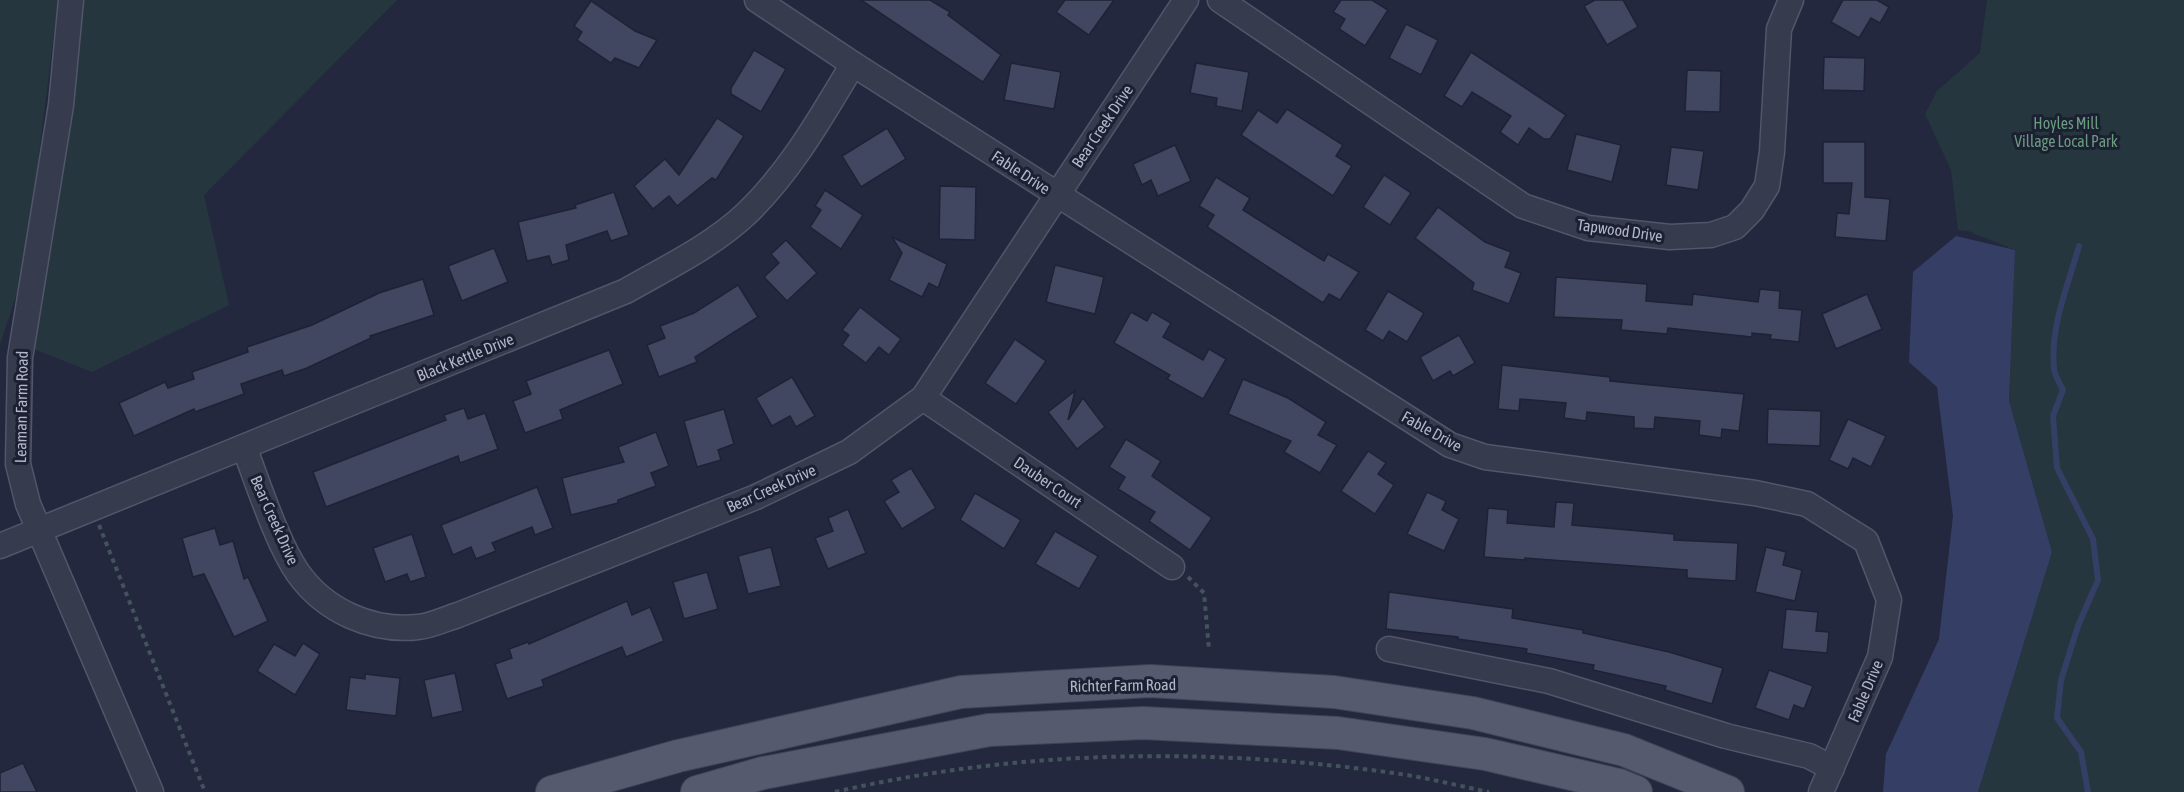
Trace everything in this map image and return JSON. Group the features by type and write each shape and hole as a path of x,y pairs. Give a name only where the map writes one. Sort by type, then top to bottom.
{"main road":[{"name":"Richter Farm Road","path":"552,792 678,756 961,692 1150,681 1334,692 1473,713 1624,750 1728,792"},
{"path":"697,792 763,773 989,730 1143,723 1338,733 1485,754 1619,785 1636,792"}],"street":[{"name":"Leaman Farm Road","path":"71,0 61,105 20,358 18,464 28,504 151,792"},
{"name":"Fable Drive","path":"757,0 853,64 1450,444 1485,457 1755,493 1807,504 1866,541 1889,600 1880,657 1821,792"},
{"name":"Bear Creek Drive","path":"244,447 298,573 321,598 347,614 376,627 419,627 458,615 756,497 849,452 923,398 1186,0"},
{"name":"Tapwood Drive","path":"1220,0 1523,206 1588,228 1670,237 1711,235 1735,227 1752,210 1767,186 1772,152 1779,29 1784,2"},
{"name":"Black Kettle Drive","path":"0,546 38,528 244,447 626,291 690,255 746,214 802,149 853,64"},
{"name":"Dauber Court","path":"923,398 1172,567"},
{"path":"1389,649 1549,681 1726,736 1809,756 1832,768"}],"path":[{"path":"92,507 206,792"},
{"path":"1172,567 1193,580 1204,593 1209,650"},
{"path":"835,792 881,781 981,765 1094,757 1173,755 1284,761 1388,772 1489,792"}],"green space":[{"path":"0,0 58,0 25,268 0,345"},
{"path":"82,0 397,0 204,195 229,305 92,372 31,348"},
{"name":"Hoyles Mill Village Local Park","path":"1987,0 2184,0 2184,792 1978,792 2052,552 2009,401 2015,250 1968,231 1958,230 1951,170 1925,114 1937,91 1980,53"}],"water":[{"path":"1956,236 2015,250 2009,401 2052,552 1978,792 1883,792 1886,754 1939,639 1953,516 1937,387 1909,362 1913,272"}],"building":[{"path":"861,0 930,0 950,12 948,15 1001,55 983,82"},
{"path":"1065,0 1114,0 1089,35 1056,12"},
{"path":"1341,0 1372,0 1388,10 1365,46 1339,29 1345,19 1333,12"},
{"path":"1595,0 1623,0 1638,27 1607,45 1584,6"},
{"path":"1843,0 1877,0 1889,7 1880,23 1871,18 1859,38 1831,22"},
{"path":"591,1 635,31 657,40 639,68 615,58 611,63 577,40 582,32 574,26"},
{"path":"1406,24 1438,40 1421,75 1389,58"},
{"path":"754,50 786,69 761,112 731,94 731,88"},
{"path":"1471,52 1566,115 1550,139 1544,139 1529,128 1518,145 1500,132 1511,116 1472,92 1462,107 1444,96"},
{"path":"1824,57 1865,58 1864,91 1823,90"},
{"path":"1011,63 1061,72 1054,109 1004,100"},
{"path":"1196,63 1249,72 1242,111 1216,106 1217,98 1190,93"},
{"path":"1687,70 1721,71 1720,112 1685,111"},
{"path":"1287,109 1343,145 1336,156 1352,166 1333,196 1241,135 1258,110 1277,123"},
{"path":"717,118 744,136 716,180 712,178 677,206 669,196 653,209 634,186 665,159 679,175"},
{"path":"887,128 906,159 861,187 842,156"},
{"path":"1576,134 1621,145 1612,182 1567,170"},
{"path":"1823,142 1865,142 1865,197 1890,199 1886,241 1835,237 1837,213 1849,214 1852,183 1823,183"},
{"path":"1175,145 1191,181 1158,196 1151,180 1142,185 1133,164"},
{"path":"1671,147 1704,151 1698,190 1666,185"},
{"path":"1384,175 1411,193 1390,225 1363,207"},
{"path":"1216,177 1250,198 1243,210 1324,261 1328,254 1359,272 1340,300 1329,294 1323,303 1207,227 1214,215 1199,206"},
{"path":"940,186 976,187 975,240 939,239"},
{"path":"825,190 863,215 841,249 810,227 821,210 815,206"},
{"path":"614,192 629,235 611,241 607,231 566,245 569,260 552,265 549,256 527,261 518,222 576,208 575,205"},
{"path":"1438,207 1485,242 1511,252 1505,267 1521,273 1509,304 1472,290 1474,283 1415,238"},
{"path":"892,237 947,264 938,288 929,283 922,297 889,280 902,253"},
{"path":"786,240 817,273 787,301 764,277 779,263 771,254"},
{"path":"494,248 508,282 462,301 448,266"},
{"path":"1055,265 1104,277 1095,314 1046,302"},
{"path":"1556,277 1647,284 1646,301 1692,305 1693,294 1758,302 1760,289 1780,291 1779,308 1802,310 1799,342 1770,339 1771,335 1752,333 1752,337 1668,328 1667,334 1621,330 1622,320 1554,317"},
{"path":"423,279 434,315 370,336 371,338 307,368 284,376 282,370 241,384 244,394 195,412 194,409 134,436 119,403 165,382 168,388 194,379 192,372 248,352 247,347 312,325 379,293"},
{"path":"738,285 758,317 695,357 697,362 659,377 647,345 665,338 660,326 694,313"},
{"path":"1388,291 1424,313 1407,342 1389,331 1383,341 1365,330"},
{"path":"1867,294 1882,329 1836,349 1822,314"},
{"path":"860,307 901,339 889,355 879,347 866,363 842,345 849,335 842,330"},
{"path":"1131,312 1147,321 1152,312 1171,323 1163,337 1203,360 1209,349 1226,359 1203,399 1167,379 1170,375 1114,343"},
{"path":"1459,335 1475,363 1453,376 1450,371 1433,381 1420,357"},
{"path":"1015,339 1046,361 1016,404 985,383"},
{"path":"609,350 623,384 560,410 563,419 525,433 513,401 531,394 526,381"},
{"path":"1502,365 1610,377 1610,381 1744,394 1739,431 1722,429 1721,438 1699,435 1700,421 1655,417 1654,429 1634,428 1634,417 1587,412 1586,421 1564,418 1566,403 1520,399 1519,411 1498,409"},
{"path":"792,377 815,416 796,427 790,416 772,426 756,398"},
{"path":"1243,379 1288,398 1326,422 1318,435 1337,445 1320,473 1284,452 1291,441 1228,414"},
{"path":"1075,391 1068,420 1083,398 1105,427 1077,449 1048,412"},
{"path":"464,408 468,419 485,413 498,449 460,463 458,456 326,507 313,472 446,420 444,415"},
{"path":"724,409 734,444 718,450 721,460 697,467 684,421"},
{"path":"1768,409 1821,411 1820,446 1767,444"},
{"path":"1848,419 1886,436 1871,467 1853,458 1848,469 1829,460"},
{"path":"656,432 669,466 651,473 656,486 618,500 618,503 571,515 562,478 624,462 618,447"},
{"path":"1126,439 1161,461 1152,476 1212,518 1190,550 1149,521 1155,512 1118,489 1125,477 1109,467"},
{"path":"1368,451 1386,463 1378,474 1394,485 1375,514 1341,491"},
{"path":"911,468 936,508 902,529 884,501 899,492 891,480"},
{"path":"537,487 553,528 535,535 532,527 492,543 496,551 476,559 471,547 453,555 441,525"},
{"path":"1427,492 1446,501 1442,510 1459,519 1444,551 1407,534"},
{"path":"975,493 1021,520 1004,549 960,520"},
{"path":"1556,502 1574,503 1572,525 1674,534 1674,540 1738,543 1736,581 1687,578 1687,570 1484,557 1488,508 1508,510 1507,523 1554,527"},
{"path":"848,509 866,553 828,569 815,538 833,531 828,518"},
{"path":"215,528 220,545 233,541 244,579 248,577 268,621 234,637 204,574 193,577 182,538"},
{"path":"1055,531 1098,556 1079,589 1035,564"},
{"path":"412,534 426,577 410,582 407,574 385,582 373,548"},
{"path":"771,547 781,586 748,594 738,556"},
{"path":"1766,547 1786,552 1783,565 1802,570 1795,601 1755,592"},
{"path":"707,572 718,609 684,619 673,582"},
{"path":"1389,592 1513,609 1512,618 1583,630 1583,633 1669,652 1723,668 1712,704 1665,690 1666,686 1593,670 1594,665 1526,653 1527,649 1458,639 1458,637 1386,629"},
{"path":"627,601 632,615 650,607 664,641 626,657 622,647 542,680 544,686 507,699 495,664 512,658 509,649 528,642 529,644"},
{"path":"1786,609 1818,612 1816,631 1829,632 1827,653 1782,649"},
{"path":"303,643 320,654 295,695 257,671 274,644 295,656"},
{"path":"1769,670 1813,686 1804,709 1794,705 1789,720 1755,708"},
{"path":"455,673 463,711 432,718 424,680"},
{"path":"365,674 400,678 396,716 346,710 350,677 365,679"},
{"path":"23,763 37,792 0,792 0,773"}],"waterway":[{"path":"2079,246 2057,321 2053,352 2054,371 2063,390 2053,416 2057,468 2093,539 2098,580 2078,626 2061,680 2057,718 2081,752 2088,792"}]}
